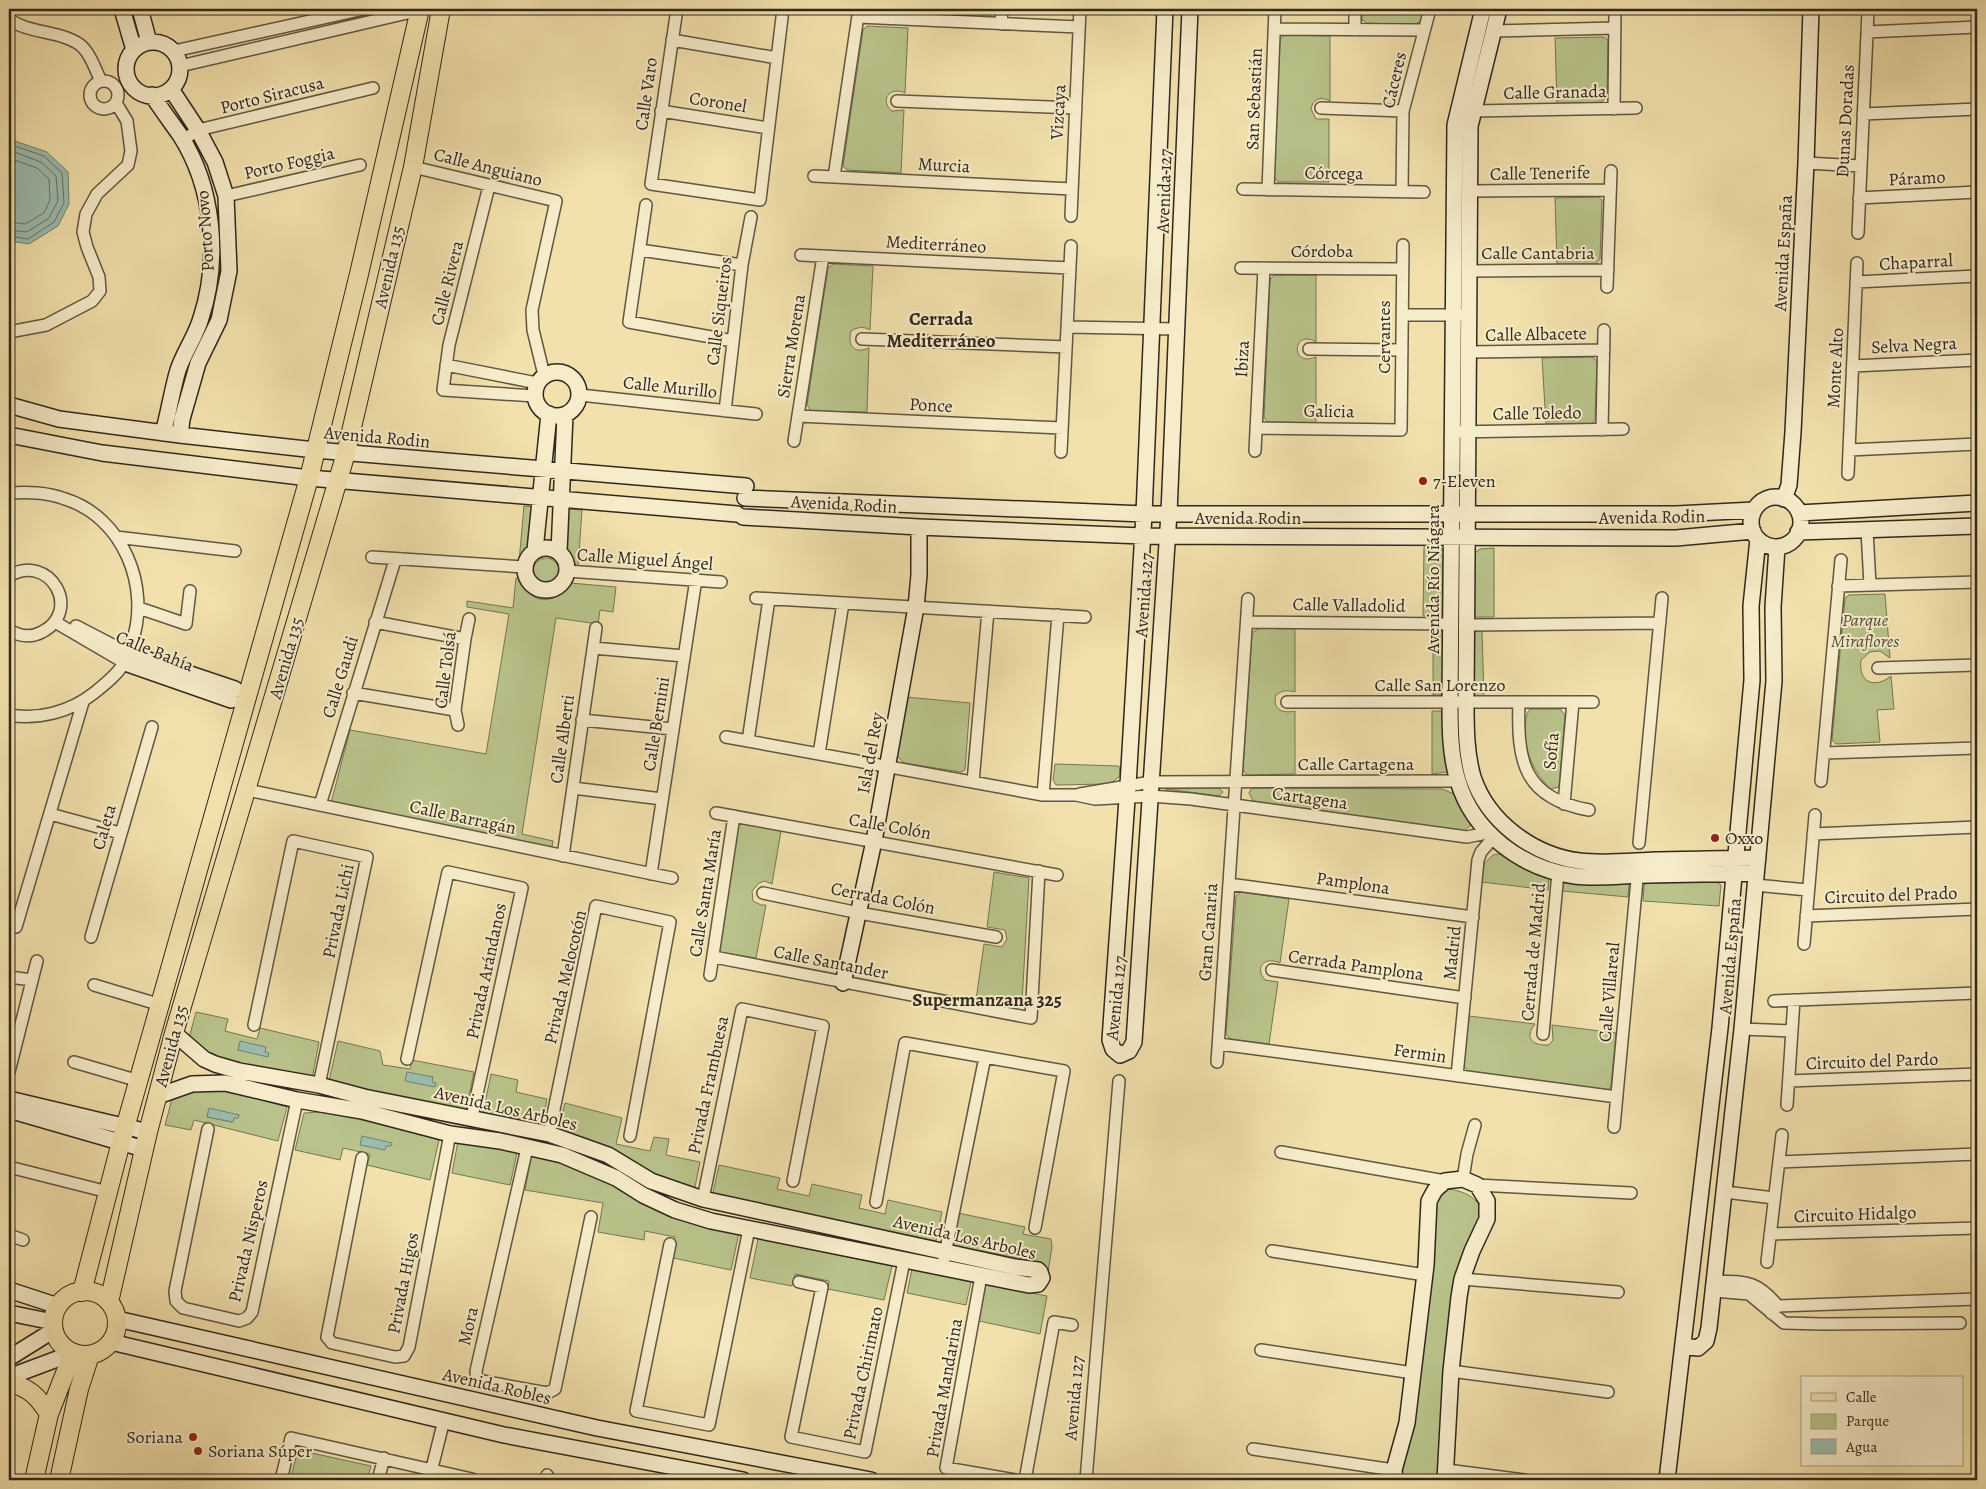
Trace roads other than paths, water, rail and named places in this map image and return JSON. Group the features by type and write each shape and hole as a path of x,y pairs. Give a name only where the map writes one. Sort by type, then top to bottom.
{"main road":[{"name":"Avenida 135","path":"82,1292 108,1192 236,738 240,697 309,478 359,274 420,9"},
{"name":"Avenida 135","path":"109,1302 146,1140 174,1033 346,453 413,167 442,9"},
{"path":"236,738 239,762 242,766 253,770"},
{"path":"92,1254 104,1266 113,1266 118,1263"},
{"path":"82,1292 97,1294 109,1302 114,1310 116,1319 116,1331 111,1342 101,1350 81,1354 62,1345 55,1320 70,1295 82,1292"},
{"path":"34,1480 48,1422 81,1354"},
{"path":"59,1480 79,1388 81,1354"},
{"path":"9,1382 31,1390 40,1400 48,1422 68,1436"}],"street":[{"path":"122,9 134,50"},
{"path":"140,9 149,42"},
{"path":"174,51 364,9"},
{"path":"180,66 388,13 420,9"},
{"name":"Calle Varo","path":"677,9 651,184 760,200 768,128"},
{"path":"768,128 783,9"},
{"path":"939,21 941,9"},
{"path":"1001,24 1002,9"},
{"name":"Vizcaya","path":"1071,216 1080,9"},
{"name":"Avenida 127","path":"1165,9 1144,514 1110,1040 1114,1049 1120,1055 1130,1051 1134,1042 1169,513 1190,9"},
{"name":"San Sebastián","path":"1268,190 1275,9"},
{"path":"1355,9 1355,30"},
{"name":"Cáceres","path":"1402,191 1403,111 1430,9"},
{"name":"Avenida Río Niágara","path":"1483,9 1455,124 1450,702 1453,762 1466,803 1490,835 1520,856 1558,873 1598,877 1638,868"},
{"name":"Avenida Río Niágara","path":"1500,9 1470,126 1466,702 1469,759 1474,779 1494,814 1513,832 1544,851 1563,858 1638,868 1735,866 1757,872"},
{"path":"1614,109 1616,9"},
{"name":"Avenida España","path":"1784,499 1789,485 1793,432 1806,163 1811,9"},
{"name":"Dunas Doradas","path":"1858,233 1868,11"},
{"path":"834,176 858,13 939,21 1079,28"},
{"path":"9,19 19,26 62,37 78,44 88,54 101,81"},
{"path":"1867,32 1977,27"},
{"path":"1494,31 1615,28"},
{"path":"1274,29 1424,30"},
{"path":"672,40 777,58"},
{"path":"149,42 158,42 174,51 180,66 180,74 171,89 158,95 152,95 135,89 130,82 126,65 134,50 149,42"},
{"path":"9,332 46,325 92,302 100,291 99,277 87,247 84,232 86,214 98,194 128,165 131,151 126,121 116,103 118,94 114,85 110,82 101,81 91,89 90,98 95,106 104,109 116,103"},
{"name":"Porto Siracusa","path":"182,140 198,130 373,88"},
{"name":"Porto Novo","path":"171,89 198,130 215,162 226,196 229,270 219,320 198,363 182,419 180,435"},
{"name":"Porto Novo","path":"152,95 182,140 198,171 212,236 212,272 201,318 178,370 163,433"},
{"path":"897,101 1076,108"},
{"path":"1321,108 1403,111"},
{"name":"Calle Granada","path":"1474,111 1636,108"},
{"path":"1863,114 1977,109"},
{"name":"Coronel","path":"661,111 768,128"},
{"path":"1806,163 1861,166"},
{"name":"Porto Foggia","path":"226,196 360,165"},
{"name":"Calle Anguiano","path":"413,167 556,201 532,310 539,385"},
{"path":"1607,288 1611,171"},
{"name":"Murcia","path":"814,176 1072,188"},
{"name":"Calle Rivera","path":"489,186 446,365 443,390 539,385"},
{"name":"Córcega","path":"1243,190 1424,192"},
{"name":"Calle Tenerife","path":"1470,191 1610,190"},
{"name":"Páramo","path":"1860,198 1977,192"},
{"path":"646,205 628,322 733,341"},
{"name":"Calle Siqueiros","path":"725,411 742,265 752,217"},
{"name":"Cervantes","path":"1401,430 1403,245"},
{"path":"1061,452 1071,246"},
{"path":"640,250 742,265"},
{"name":"Mediterráneo","path":"801,255 1070,268"},
{"name":"Sierra Morena","path":"794,441 823,256"},
{"name":"Monte Alto","path":"1848,474 1857,263"},
{"name":"Córdoba","path":"1241,268 1402,270"},
{"name":"Ibiza","path":"1255,451 1264,268"},
{"name":"Calle Cantabria","path":"1469,271 1608,270"},
{"name":"Chaparral","path":"1856,282 1977,276"},
{"path":"1402,315 1469,315"},
{"path":"1067,328 1152,330 1177,328"},
{"path":"1602,430 1604,330"},
{"path":"862,339 1066,347"},
{"path":"1308,349 1402,350"},
{"name":"Calle Albacete","path":"1468,352 1604,350"},
{"name":"Selva Negra","path":"1853,366 1977,360"},
{"path":"446,365 539,385"},
{"path":"556,371 568,374 577,383 580,395 576,406 565,415 556,416 549,414 540,408 539,385 556,371"},
{"name":"Calle Murillo","path":"580,395 756,414"},
{"name":"Avenida Rodin","path":"9,405 59,418 163,433 346,453 544,469 805,500 1144,514 1676,514 1754,510"},
{"path":"536,550 549,414"},
{"path":"559,552 565,415"},
{"name":"Ponce","path":"798,416 1062,428"},
{"name":"Galicia","path":"1256,428 1401,430"},
{"name":"Calle Toledo","path":"1452,432 1623,429"},
{"name":"Avenida Rodin","path":"9,435 102,454 309,478 804,521 1142,536 1676,538 1755,535"},
{"path":"1849,450 1977,444"},
{"path":"9,493 36,492 67,499 94,514 116,536 129,558 137,583 139,608 135,632 126,658 108,682 83,702 55,714 25,718 9,716"},
{"path":"1754,510 1765,500 1771,498 1784,499 1790,502 1799,513 1800,526 1790,542 1777,547 1763,543 1755,535"},
{"path":"804,521 805,500"},
{"path":"1799,513 1977,503"},
{"name":"Avenida España","path":"1667,1480 1720,1028 1752,680 1751,606 1755,535 1752,516 1754,510"},
{"path":"1798,532 1977,526"},
{"name":"Isla del Rey","path":"843,983 874,841 916,607 919,575 919,527"},
{"path":"1867,530 1870,585"},
{"path":"116,536 235,551"},
{"name":"Avenida España","path":"1683,1346 1698,1348 1706,1341 1714,1286 1742,1029 1774,681 1773,607 1777,547"},
{"path":"543,548 552,548 559,552 566,564 567,571 560,584 547,590 533,586 525,575 524,568 530,554 543,548"},
{"path":"372,557 524,568"},
{"name":"Calle Gaudi","path":"320,805 395,560"},
{"path":"1821,781 1841,560"},
{"path":"9,576 20,570 41,572 57,586 61,596 61,607 57,619 48,629 28,636 9,630"},
{"name":"Calle Miguel Ángel","path":"567,571 721,582"},
{"name":"Calle Bernini","path":"651,874 696,579"},
{"path":"1838,586 1977,582"},
{"path":"139,608 186,624 190,591"},
{"path":"756,598 1085,617"},
{"path":"1639,843 1662,598"},
{"path":"748,742 769,599"},
{"path":"1236,781 1248,599"},
{"path":"819,754 843,603"},
{"path":"973,782 988,611"},
{"path":"1043,795 1058,615"},
{"name":"Calle Bahía","path":"57,619 126,658 240,697"},
{"name":"Calle Tolsá","path":"458,725 455,710 465,640 470,619"},
{"path":"375,622 465,640"},
{"name":"Calle Valladolid","path":"1247,622 1451,624"},
{"path":"1467,625 1660,623"},
{"name":"Calle Alberti","path":"563,856 596,628"},
{"path":"593,648 684,656"},
{"path":"1878,668 1977,665"},
{"path":"353,693 455,710"},
{"path":"16,927 83,702"},
{"name":"Calle San Lorenzo","path":"1287,702 1593,702"},
{"path":"1520,702 1518,732 1522,760 1528,771 1542,790 1564,804 1590,810"},
{"name":"Sofía","path":"1564,804 1573,702"},
{"path":"582,720 673,729"},
{"name":"Caleta","path":"91,937 152,727"},
{"name":"Cartagena","path":"726,738 1043,795 1076,795 1254,781"},
{"path":"1824,753 1977,748"},
{"name":"Gran Canaria","path":"1217,1062 1236,781"},
{"name":"Calle Cartagena","path":"1254,781 1458,781"},
{"path":"573,788 662,799"},
{"name":"Cartagena","path":"1150,789 1235,805 1467,837 1490,835"},
{"name":"Calle Barragán","path":"246,790 672,878"},
{"name":"Calle Colón","path":"716,813 1058,875"},
{"path":"50,814 120,833"},
{"name":"Circuito del Prado","path":"1804,944 1815,815"},
{"name":"Calle Santa María","path":"710,975 734,816"},
{"path":"1813,834 1977,827"},
{"name":"Madrid","path":"1457,1076 1478,860 1490,835"},
{"name":"Privada Lichi","path":"254,1025 293,841 367,857 319,1084"},
{"name":"Calle Villareal","path":"1614,1126 1638,868"},
{"name":"Privada Arándanos","path":"407,1059 448,872 522,888 472,1117"},
{"name":"Calle Santander","path":"714,957 1031,1018 1039,872"},
{"name":"Circuito del Prado","path":"1757,872 1808,890"},
{"name":"Cerrada de Madrid","path":"1544,1034 1558,873"},
{"name":"Pamplona","path":"1229,884 1473,917"},
{"name":"Cerrada Colón","path":"763,893 996,937"},
{"name":"Privada Melocotón","path":"549,1134 596,906 670,922 630,1136"},
{"name":"Circuito del Prado","path":"1806,916 1977,909"},
{"path":"9,1072 37,961"},
{"name":"Cerrada Pamplona","path":"1272,970 1465,998"},
{"path":"9,977 32,980"},
{"path":"94,985 161,1005"},
{"path":"1774,1001 1977,993"},
{"name":"Circuito del Pardo","path":"1794,1000 1789,1082 1977,1074"},
{"name":"Privada Frambuesa","path":"703,1199 742,1009 823,1026 793,1181"},
{"name":"Circuito del Pardo","path":"1742,1029 1792,1032"},
{"name":"Avenida Los Arboles","path":"158,1096 192,1084 225,1083 297,1100 363,1104 472,1117 549,1134 608,1155 651,1181 703,1199 1015,1267 1038,1270 1042,1278 1038,1284 1034,1285 981,1276 711,1221 675,1210 642,1195 616,1178 562,1155 500,1141 450,1134 363,1104 319,1084 228,1068 204,1059 174,1033"},
{"path":"876,1202 905,1042 1064,1072 1035,1228"},
{"name":"Fermin","path":"1219,1044 1617,1097"},
{"path":"942,1268 986,1057"},
{"path":"74,1062 139,1081"},
{"path":"225,1083 228,1068"},
{"name":"Avenida 127","path":"1086,1480 1119,1081"},
{"path":"1788,1105 1789,1082"},
{"path":"9,1099 124,1135"},
{"name":"Privada Nisperos","path":"208,1129 175,1291 176,1301 183,1308 239,1321 247,1318 252,1312 297,1100"},
{"path":"9,1110 146,1140"},
{"path":"500,1141 504,1125"},
{"path":"1475,1125 1467,1154 1470,1182 1487,1201 1487,1219 1472,1251 1462,1280 1459,1297 1452,1371 1446,1475 1524,1480"},
{"name":"Privada Higos","path":"362,1158 327,1337 332,1343 395,1357 404,1356 409,1346 450,1134"},
{"name":"Circuito Hidalgo","path":"1782,1135 1770,1234 1977,1228"},
{"name":"Mora","path":"527,1148 476,1371 477,1380 546,1393 556,1389 591,1218"},
{"path":"1281,1152 1445,1181 1631,1193"},
{"path":"1778,1162 1977,1154"},
{"path":"9,1167 108,1192"},
{"path":"642,1195 651,1181"},
{"path":"1253,1449 1395,1475 1407,1424 1425,1275 1429,1201 1434,1190 1445,1181"},
{"name":"Circuito Hidalgo","path":"1725,1192 1774,1198"},
{"path":"794,1237 799,1220"},
{"path":"670,1244 636,1411 709,1425 749,1229"},
{"path":"1767,1262 1770,1234"},
{"path":"9,1235 23,1240"},
{"path":"1272,1252 1425,1275"},
{"name":"Privada Chirimato","path":"799,1282 822,1287 791,1437 865,1452 904,1261"},
{"name":"Privada Mandarina","path":"981,1276 946,1468 1015,1480"},
{"path":"1462,1280 1618,1292"},
{"path":"1714,1286 1749,1294 1774,1309 1784,1323 1960,1323"},
{"path":"9,1290 55,1320"},
{"path":"1774,1309 1977,1299"},
{"path":"1916,1302 1916,1324"},
{"path":"9,1314 55,1320"},
{"name":"Avenida Robles","path":"116,1319 597,1428 871,1480"},
{"path":"9,1358 55,1320"},
{"path":"1024,1480 1054,1322 1072,1325"},
{"path":"111,1342 504,1435 740,1480"},
{"path":"1261,1350 1413,1373"},
{"path":"9,1377 81,1354"},
{"path":"1452,1371 1608,1392"},
{"path":"431,1474 444,1420"},
{"path":"282,1480 291,1438 384,1458 431,1474 473,1480"},
{"path":"378,1480 384,1458"}],"water":[{"path":"9,139 47,152 68,172 69,204 58,226 29,244 9,241"},
{"path":"240,1041 266,1047 265,1052 269,1053 268,1057 238,1050"},
{"path":"407,1072 433,1077 432,1082 436,1083 435,1087 405,1081"},
{"path":"209,1108 239,1115 238,1118 234,1118 233,1122 207,1117"},
{"path":"362,1136 392,1143 391,1146 386,1146 385,1150 360,1145"}],"place":[{"name":"7-Eleven","path":"1423,481"},
{"name":"Oxxo","path":"1715,838"},
{"name":"Soriana","path":"193,1437"},
{"name":"Soriana Súper","path":"198,1451"}],"district":[{"name":"Cerrada Mediterráneo","path":"941,330"},
{"name":"Supermanzana 325","path":"987,1000"}],"park label":[{"name":"Parque Miraflores","path":"1865,630"}]}
